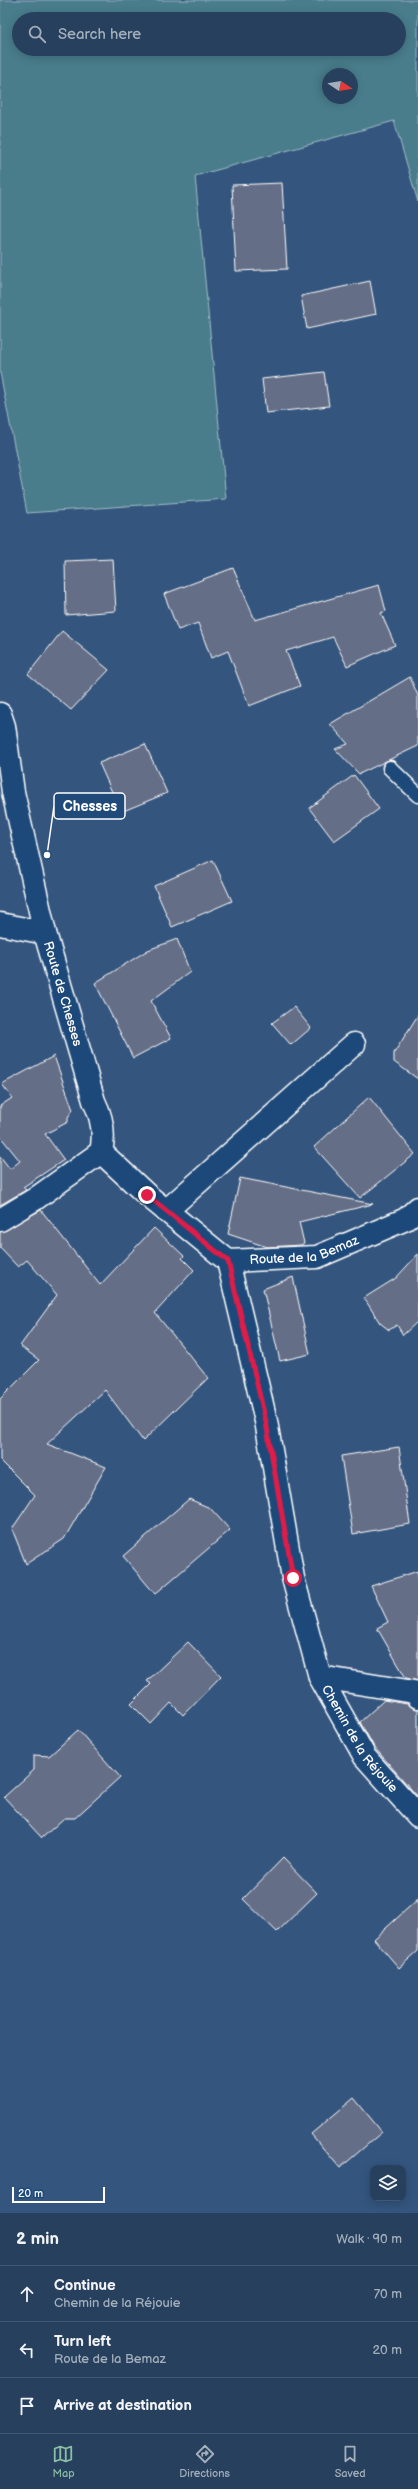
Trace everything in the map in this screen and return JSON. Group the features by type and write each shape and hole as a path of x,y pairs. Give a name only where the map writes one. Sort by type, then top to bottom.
{"street":[{"name":"Route de Chesses","path":"0,714 4,726 13,792 46,933 94,1100 100,1113 103,1140 101,1152"},
{"path":"0,924 46,933"},
{"path":"166,1211 354,1044"},
{"path":"0,1220 35,1199 101,1152 166,1211 228,1261"},
{"name":"Route de la Bemaz","path":"228,1261 317,1257 406,1219 418,1208"},
{"name":"Chemin de la Réjouie","path":"228,1261 266,1422 293,1578 320,1678 365,1757 418,1816"},
{"name":"Chemin de la Réjouie","path":"320,1678 414,1692 418,1697"}],"lane":[{"path":"390,768 418,795"}],"shaded area":[{"path":"0,0 418,0 418,202 394,121 195,176 226,499 27,513 0,372"}],"building":[{"path":"282,183 287,269 236,271 232,185"},
{"path":"370,281 376,314 307,329 301,296"},
{"path":"324,372 329,406 266,413 262,379"},
{"path":"113,559 116,611 66,615 65,561"},
{"path":"233,568 255,620 379,585 386,611 381,613 395,645 347,666 333,637 286,651 300,686 249,706 228,651 211,658 198,623 178,630 164,594"},
{"path":"62,631 109,670 71,710 28,674"},
{"path":"410,677 418,696 418,746 359,774 335,749 348,744 330,724"},
{"path":"145,744 167,793 121,812 99,763"},
{"path":"354,775 379,809 334,841 309,808"},
{"path":"213,860 232,901 172,927 154,886"},
{"path":"177,939 190,972 151,1001 171,1038 133,1058 95,983 148,950"},
{"path":"294,1007 311,1028 291,1045 272,1023"},
{"path":"418,1015 418,1079 394,1062 394,1053"},
{"path":"54,1056 73,1110 68,1117 68,1122 45,1134 64,1160 23,1187 26,1190 0,1205 0,1156 10,1169 20,1161 0,1136 0,1106 12,1098 2,1084"},
{"path":"369,1097 415,1154 360,1198 314,1147"},
{"path":"240,1178 373,1204 299,1222 304,1243 301,1245 267,1247 228,1234"},
{"path":"41,1210 100,1285 154,1228 184,1256 182,1258 194,1270 155,1313 208,1378 143,1441 105,1390 47,1444 106,1467 64,1539 26,1564 12,1529 35,1495 0,1460 0,1399 39,1360 20,1346 57,1295 27,1260 18,1267 0,1248 0,1232"},
{"path":"418,1254 418,1321 403,1335 397,1325 389,1330 380,1323 364,1298 396,1278"},
{"path":"293,1277 310,1354 280,1361 263,1289"},
{"path":"399,1447 410,1524 353,1534 341,1456"},
{"path":"189,1499 210,1508 230,1530 155,1594 123,1556"},
{"path":"418,1571 418,1681 406,1678 377,1628 388,1622 371,1586"},
{"path":"188,1642 221,1676 183,1715 171,1703 151,1724 131,1704 151,1684 147,1681"},
{"path":"384,1700 407,1704 418,1709 418,1797 374,1747 360,1722"},
{"path":"78,1730 120,1777 75,1818 64,1818 42,1838 4,1797 34,1770 34,1755 49,1756"},
{"path":"283,1858 317,1893 277,1932 243,1899"},
{"path":"418,1899 418,1951 399,1968 374,1939"},
{"path":"354,2098 382,2132 340,2168 311,2134"}],"place":[{"name":"Chesses","path":"47,855"}],"route":[{"path":"147,1195 228,1261 266,1422 293,1578"}]}
